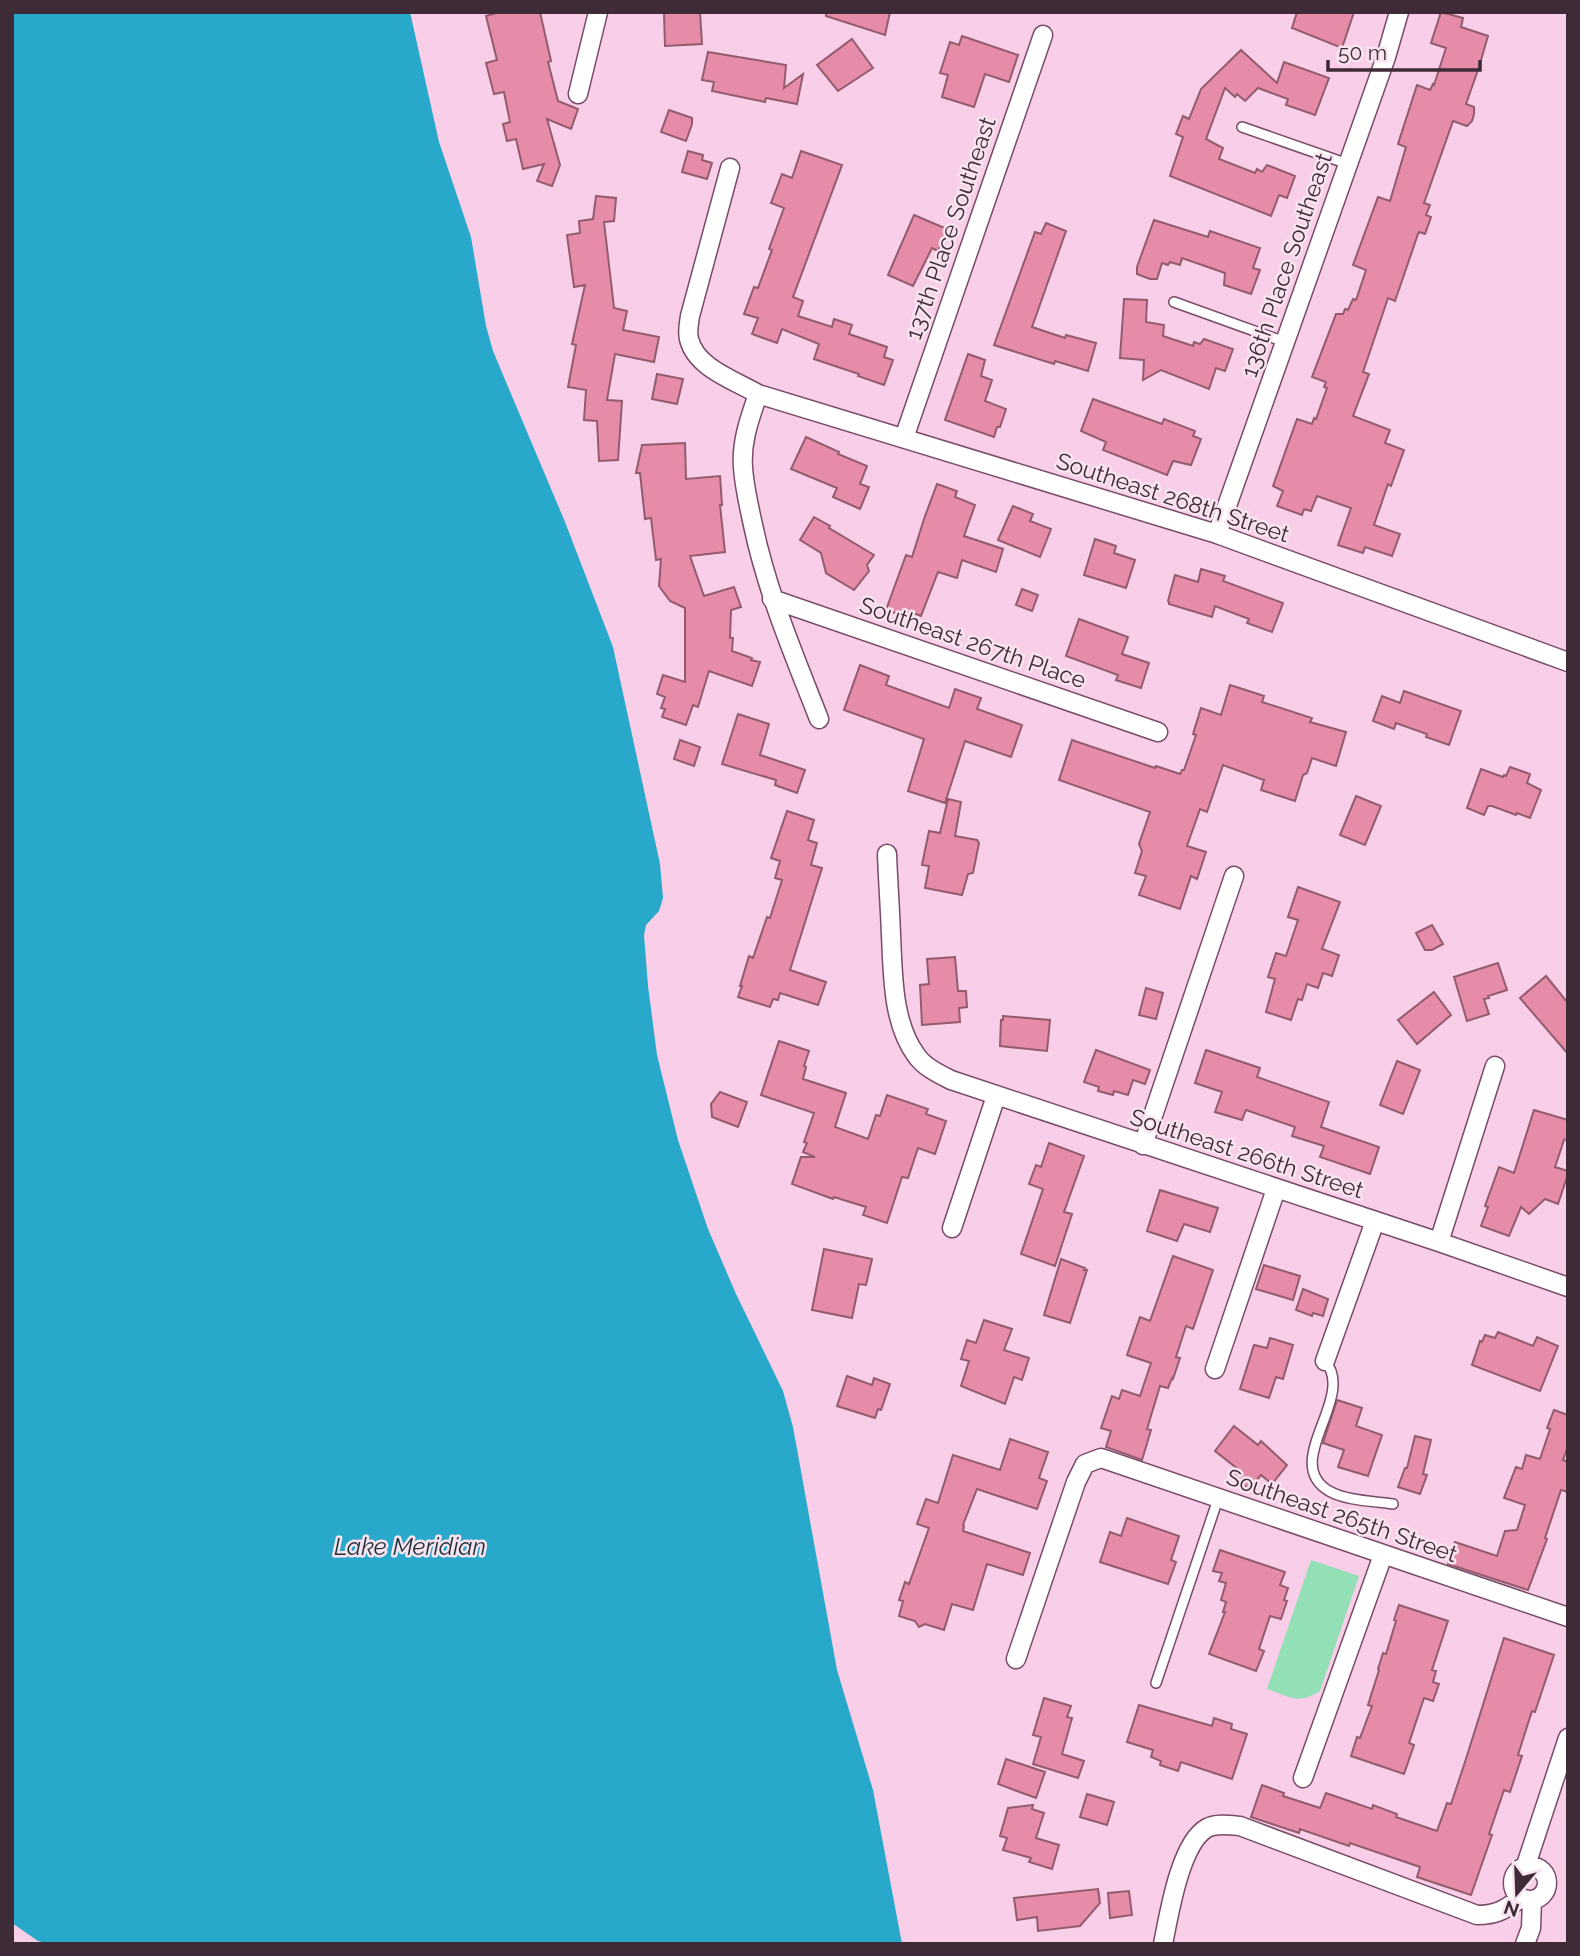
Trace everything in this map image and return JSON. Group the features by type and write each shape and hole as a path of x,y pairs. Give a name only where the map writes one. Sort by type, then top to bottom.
{"street":[{"path":"578,94 598,12"},
{"name":"136th Place Southeast","path":"1217,534 1386,57 1399,12"},
{"name":"137th Place Southeast","path":"904,438 1043,35"},
{"name":"Southeast 268th Street","path":"730,168 690,316 688,336 694,353 709,366 758,394 1217,534 1568,662"},
{"path":"758,394 745,430 743,465 747,496 760,561 772,599 818,719"},
{"name":"Southeast 267th Place","path":"772,599 1158,732"},
{"name":"Southeast 266th Street","path":"887,854 893,974 898,1013 905,1035 917,1057 931,1069 951,1080 996,1096 1568,1287"},
{"path":"1143,1145 1234,876"},
{"path":"1439,1242 1494,1066"},
{"path":"952,1227 996,1096"},
{"path":"1215,1369 1276,1189"},
{"path":"1325,1361 1375,1221"},
{"name":"Southeast 265th Street","path":"1016,1659 1076,1482 1085,1464 1101,1458 1568,1617"},
{"path":"1303,1778 1383,1555"},
{"path":"1525,1944 1531,1928 1526,1899 1514,1890 1514,1879 1524,1867 1567,1741"},
{"path":"1163,1944 1177,1878 1197,1836 1209,1827 1240,1826 1477,1915 1499,1913 1526,1899 1542,1896 1547,1880 1541,1870 1524,1867"}],"lane":[{"path":"1242,127 1348,164"},
{"path":"1174,302 1285,342"},
{"path":"1325,1361 1334,1378 1333,1394 1315,1447 1312,1466 1317,1478 1328,1490 1341,1495 1393,1504"},
{"path":"1156,1683 1218,1499"}],"green space":[{"path":"1311,1560 1359,1576 1320,1691 1300,1699 1267,1689"}],"water":[{"name":"Lake Meridian","path":"12,12 410,12 439,142 471,237 486,326 493,351 565,522 613,647 660,864 663,898 659,911 646,925 644,935 657,1055 678,1140 708,1229 783,1391 793,1427 837,1670 873,1790 902,1944 49,1944 38,1941 12,1923"}],"building":[{"path":"500,12 540,12 558,101 578,109 571,129 547,119 560,165 552,186 537,181 544,164 523,169 516,139 507,141 503,124 510,122 504,92 494,94 486,63 497,60 486,16"},
{"path":"664,12 700,12 702,44 665,46"},
{"path":"826,12 890,12 885,35 826,16"},
{"path":"1297,12 1354,12 1342,48 1292,28"},
{"path":"1441,12 1463,18 1461,27 1488,36 1466,104 1474,107 1472,121 1467,126 1453,121 1424,203 1430,205 1426,215 1431,217 1425,234 1418,234 1395,301 1388,298 1363,372 1369,374 1353,416 1390,430 1385,443 1404,450 1391,486 1388,484 1374,525 1400,534 1392,556 1365,547 1363,553 1338,545 1351,508 1317,496 1311,511 1304,509 1302,515 1277,506 1283,491 1273,486 1297,419 1312,424 1327,388 1324,387 1326,382 1312,377 1336,314 1343,314 1353,299 1356,300 1366,270 1353,265 1378,197 1390,201 1406,147 1398,144 1417,85 1430,90 1434,85 1446,48 1431,43"},
{"path":"962,36 1018,55 1009,82 985,74 974,107 942,97 948,75 940,73 950,42 959,45"},
{"path":"852,39 873,68 838,91 817,65"},
{"path":"1241,50 1277,83 1284,62 1329,78 1315,115 1286,105 1288,99 1258,88 1245,101 1225,88 1206,139 1223,148 1219,159 1255,173 1257,169 1262,172 1267,165 1295,176 1287,198 1279,195 1271,216 1170,176 1183,137 1176,134 1183,116 1189,119 1201,89"},
{"path":"708,52 786,65 784,88 803,74 797,104 766,98 765,102 712,91 714,82 702,80"},
{"path":"669,110 692,118 686,141 661,132"},
{"path":"688,151 703,155 702,160 712,163 707,179 682,172"},
{"path":"801,151 842,165 793,297 803,301 798,316 832,327 834,319 852,325 849,334 887,347 884,357 893,360 884,385 814,359 819,344 782,329 777,343 752,334 758,318 744,314 754,287 758,288 784,208 771,203 782,174 792,178"},
{"path":"596,196 616,198 614,221 604,222 614,308 627,311 623,330 659,337 654,362 615,354 607,400 622,401 618,460 599,461 597,421 584,420 586,390 568,387 576,345 572,344 585,285 574,287 567,235 580,233 579,221 593,219"},
{"path":"914,215 947,229 938,251 932,248 913,286 888,275"},
{"path":"1154,220 1208,237 1210,231 1260,248 1253,268 1260,270 1251,294 1224,285 1225,273 1182,258 1180,265 1162,263 1157,279 1137,274 1137,267"},
{"path":"1046,223 1066,231 1032,327 1065,338 1066,335 1096,343 1088,371 1055,361 1054,364 994,345 1035,232 1041,234"},
{"path":"1124,299 1147,300 1146,322 1164,325 1163,336 1193,346 1194,342 1200,344 1204,339 1233,349 1225,371 1216,368 1209,389 1161,370 1143,380 1144,360 1120,358"},
{"path":"968,354 985,360 981,376 992,380 985,401 1006,409 994,437 945,420"},
{"path":"657,374 683,379 677,404 652,399"},
{"path":"1093,399 1162,424 1164,419 1195,431 1193,436 1201,439 1191,465 1173,461 1167,475 1103,450 1106,442 1081,431"},
{"path":"806,437 867,466 860,484 869,487 860,509 833,497 837,488 791,469"},
{"path":"685,443 686,479 720,476 725,552 690,556 704,596 734,587 741,607 731,610 732,651 760,662 752,686 709,671 698,707 693,705 686,725 662,717 665,709 661,708 665,697 657,694 663,675 685,682 685,608 670,601 659,586 661,559 656,560 651,518 645,519 640,473 636,473 642,445"},
{"path":"937,484 957,491 955,497 975,505 964,536 1003,549 996,572 962,560 957,578 938,572 921,616 913,613 911,618 886,610 906,555 912,557"},
{"path":"1013,506 1033,514 1030,521 1051,529 1040,557 998,540"},
{"path":"814,517 874,555 867,565 869,571 854,590 826,573 821,553 800,540"},
{"path":"1095,539 1116,546 1114,553 1135,560 1126,588 1084,575"},
{"path":"1201,569 1225,576 1223,581 1283,603 1272,632 1247,623 1249,619 1215,606 1212,617 1169,604 1175,575 1198,582"},
{"path":"1022,589 1038,595 1032,611 1016,605"},
{"path":"1079,619 1128,637 1122,654 1149,663 1141,688 1116,680 1118,675 1066,656"},
{"path":"860,665 889,676 886,685 949,708 955,689 981,698 977,709 1022,725 1011,757 965,741 945,803 908,791 924,739 844,710"},
{"path":"1230,685 1264,696 1262,702 1312,718 1310,722 1346,732 1336,766 1312,758 1307,773 1303,775 1295,801 1261,790 1264,780 1223,765 1207,812 1200,809 1187,846 1206,852 1197,879 1191,876 1180,909 1139,895 1146,876 1135,873 1142,851 1139,844 1150,812 1059,780 1072,740 1180,774 1184,770 1196,735 1193,734 1201,708 1221,715"},
{"path":"1404,691 1461,711 1449,745 1396,723 1394,729 1373,721 1382,696 1400,703"},
{"path":"738,714 769,724 760,755 805,770 797,793 775,785 776,780 722,764"},
{"path":"680,740 700,747 694,766 674,759"},
{"path":"1510,767 1530,774 1527,783 1541,790 1530,818 1492,806 1488,806 1484,815 1467,808 1481,769 1503,777"},
{"path":"1356,796 1381,806 1365,845 1340,835"},
{"path":"948,799 961,802 955,836 977,840 979,843 973,873 968,874 962,895 925,888 929,866 922,865 929,831 940,833"},
{"path":"787,811 814,820 808,840 817,843 811,865 822,868 790,970 826,982 818,1005 780,993 778,1000 773,999 770,1007 738,997 749,956 753,958 782,880 775,878 780,861 771,858"},
{"path":"1298,887 1340,902 1322,949 1339,955 1332,976 1323,973 1318,988 1307,984 1302,1000 1298,999 1291,1020 1266,1012 1275,979 1268,977 1276,953 1286,956 1298,920 1288,917"},
{"path":"1432,925 1443,944 1432,950 1425,950 1416,933"},
{"path":"955,957 958,991 966,991 967,1007 959,1008 960,1022 922,1025 920,985 929,984 927,959"},
{"path":"1498,963 1507,990 1484,999 1489,1014 1467,1021 1454,977"},
{"path":"1546,976 1568,1003 1568,1054 1520,998"},
{"path":"1146,988 1163,993 1156,1019 1139,1015"},
{"path":"1434,992 1451,1015 1417,1044 1398,1020"},
{"path":"1003,1016 1050,1020 1047,1051 1000,1046"},
{"path":"779,1041 809,1051 803,1079 846,1093 835,1127 868,1139 876,1115 880,1116 887,1095 928,1109 926,1114 946,1121 935,1154 918,1148 908,1178 902,1177 887,1223 863,1215 866,1207 834,1197 833,1199 792,1184 801,1157 815,1157 803,1152 814,1113 761,1095"},
{"path":"1096,1050 1150,1070 1145,1084 1133,1080 1128,1095 1114,1091 1113,1095 1098,1091 1099,1087 1084,1082"},
{"path":"1206,1050 1260,1068 1257,1077 1329,1102 1321,1127 1379,1147 1370,1174 1320,1157 1324,1146 1292,1136 1295,1127 1246,1110 1242,1120 1215,1112 1222,1092 1195,1083"},
{"path":"1397,1061 1420,1070 1403,1114 1380,1105"},
{"path":"720,1092 747,1102 738,1127 712,1117 711,1104"},
{"path":"1534,1110 1568,1120 1568,1139 1564,1140 1555,1167 1568,1171 1568,1174 1558,1204 1545,1199 1529,1214 1521,1207 1509,1236 1481,1226 1499,1167 1514,1173"},
{"path":"1049,1143 1084,1156 1064,1212 1072,1214 1055,1266 1021,1254 1043,1189 1029,1184 1036,1165 1041,1167"},
{"path":"1160,1190 1218,1208 1210,1232 1184,1224 1177,1241 1147,1231"},
{"path":"824,1249 872,1259 866,1285 859,1284 852,1318 812,1310"},
{"path":"1173,1256 1213,1270 1193,1329 1186,1326 1176,1357 1180,1358 1173,1379 1168,1388 1160,1386 1147,1429 1151,1430 1142,1460 1106,1447 1111,1431 1101,1428 1112,1396 1119,1399 1122,1390 1140,1396 1151,1363 1127,1355 1140,1317 1150,1321"},
{"path":"1061,1259 1087,1270 1070,1323 1044,1315"},
{"path":"1264,1265 1300,1276 1293,1300 1256,1289"},
{"path":"1303,1289 1328,1299 1323,1316 1313,1313 1312,1316 1296,1310"},
{"path":"984,1320 1012,1329 1004,1350 1029,1358 1022,1380 1014,1377 1005,1404 961,1386 969,1361 961,1359 967,1340 976,1343"},
{"path":"1498,1332 1533,1346 1537,1337 1558,1346 1540,1391 1472,1365 1480,1341 1482,1342 1485,1335 1495,1338"},
{"path":"1270,1338 1293,1345 1283,1379 1276,1377 1269,1398 1240,1389 1254,1345 1267,1348"},
{"path":"847,1376 872,1385 874,1378 890,1384 881,1410 878,1409 875,1418 837,1406"},
{"path":"1337,1400 1362,1408 1356,1426 1382,1435 1368,1476 1338,1467 1344,1450 1323,1443"},
{"path":"1554,1410 1568,1415 1568,1446 1563,1460 1568,1462 1568,1492 1561,1490 1528,1590 1448,1564 1455,1542 1497,1556 1505,1531 1517,1530 1525,1505 1504,1498 1516,1467 1522,1469 1526,1455 1540,1459"},
{"path":"1234,1426 1258,1445 1261,1441 1287,1465 1272,1484 1261,1475 1249,1489 1233,1477 1239,1470 1215,1451"},
{"path":"1415,1436 1431,1440 1423,1474 1427,1475 1420,1494 1398,1487 1407,1468"},
{"path":"1010,1439 1048,1452 1039,1478 1047,1481 1037,1509 977,1489 963,1531 1030,1553 1023,1575 987,1564 973,1610 952,1604 944,1630 925,1624 919,1627 915,1621 899,1616 903,1601 899,1600 905,1582 909,1584 929,1528 917,1524 926,1499 938,1503 953,1455 1000,1470"},
{"path":"1127,1518 1179,1536 1171,1560 1176,1562 1168,1584 1100,1562 1110,1532 1121,1536"},
{"path":"1220,1550 1285,1572 1280,1585 1288,1588 1284,1600 1287,1601 1281,1619 1270,1616 1259,1649 1264,1651 1256,1671 1209,1654 1225,1612 1226,1602 1221,1600 1226,1583 1219,1581 1222,1573 1213,1571"},
{"path":"1399,1605 1448,1621 1432,1670 1436,1671 1433,1682 1439,1684 1433,1701 1424,1698 1409,1743 1414,1745 1404,1774 1351,1756 1372,1706 1368,1705"},
{"path":"1504,1638 1554,1655 1523,1739 1518,1755 1522,1756 1510,1792 1504,1790 1471,1895 1417,1877 1420,1867 1350,1843 1349,1846 1300,1829 1299,1833 1251,1817 1262,1785 1284,1793 1283,1796 1320,1808 1326,1793 1372,1809 1373,1805 1397,1814 1396,1817 1437,1831 1447,1803 1451,1804"},
{"path":"1044,1698 1071,1706 1067,1717 1072,1718 1062,1754 1084,1761 1078,1778 1033,1764 1041,1737 1033,1735"},
{"path":"1139,1705 1212,1726 1214,1718 1232,1724 1231,1729 1247,1734 1232,1779 1181,1762 1178,1771 1160,1765 1161,1761 1151,1757 1153,1750 1127,1742"},
{"path":"1006,1759 1045,1772 1036,1798 998,1784"},
{"path":"1087,1794 1114,1802 1107,1825 1080,1817"},
{"path":"1033,1805 1032,1809 1044,1813 1036,1838 1059,1845 1052,1869 1029,1862 1031,1858 1003,1850 1007,1838 1000,1836 1008,1808"},
{"path":"1098,1889 1100,1903 1080,1926 1038,1931 1037,1917 1017,1920 1014,1898"},
{"path":"1129,1891 1132,1915 1110,1918 1108,1893"}]}
